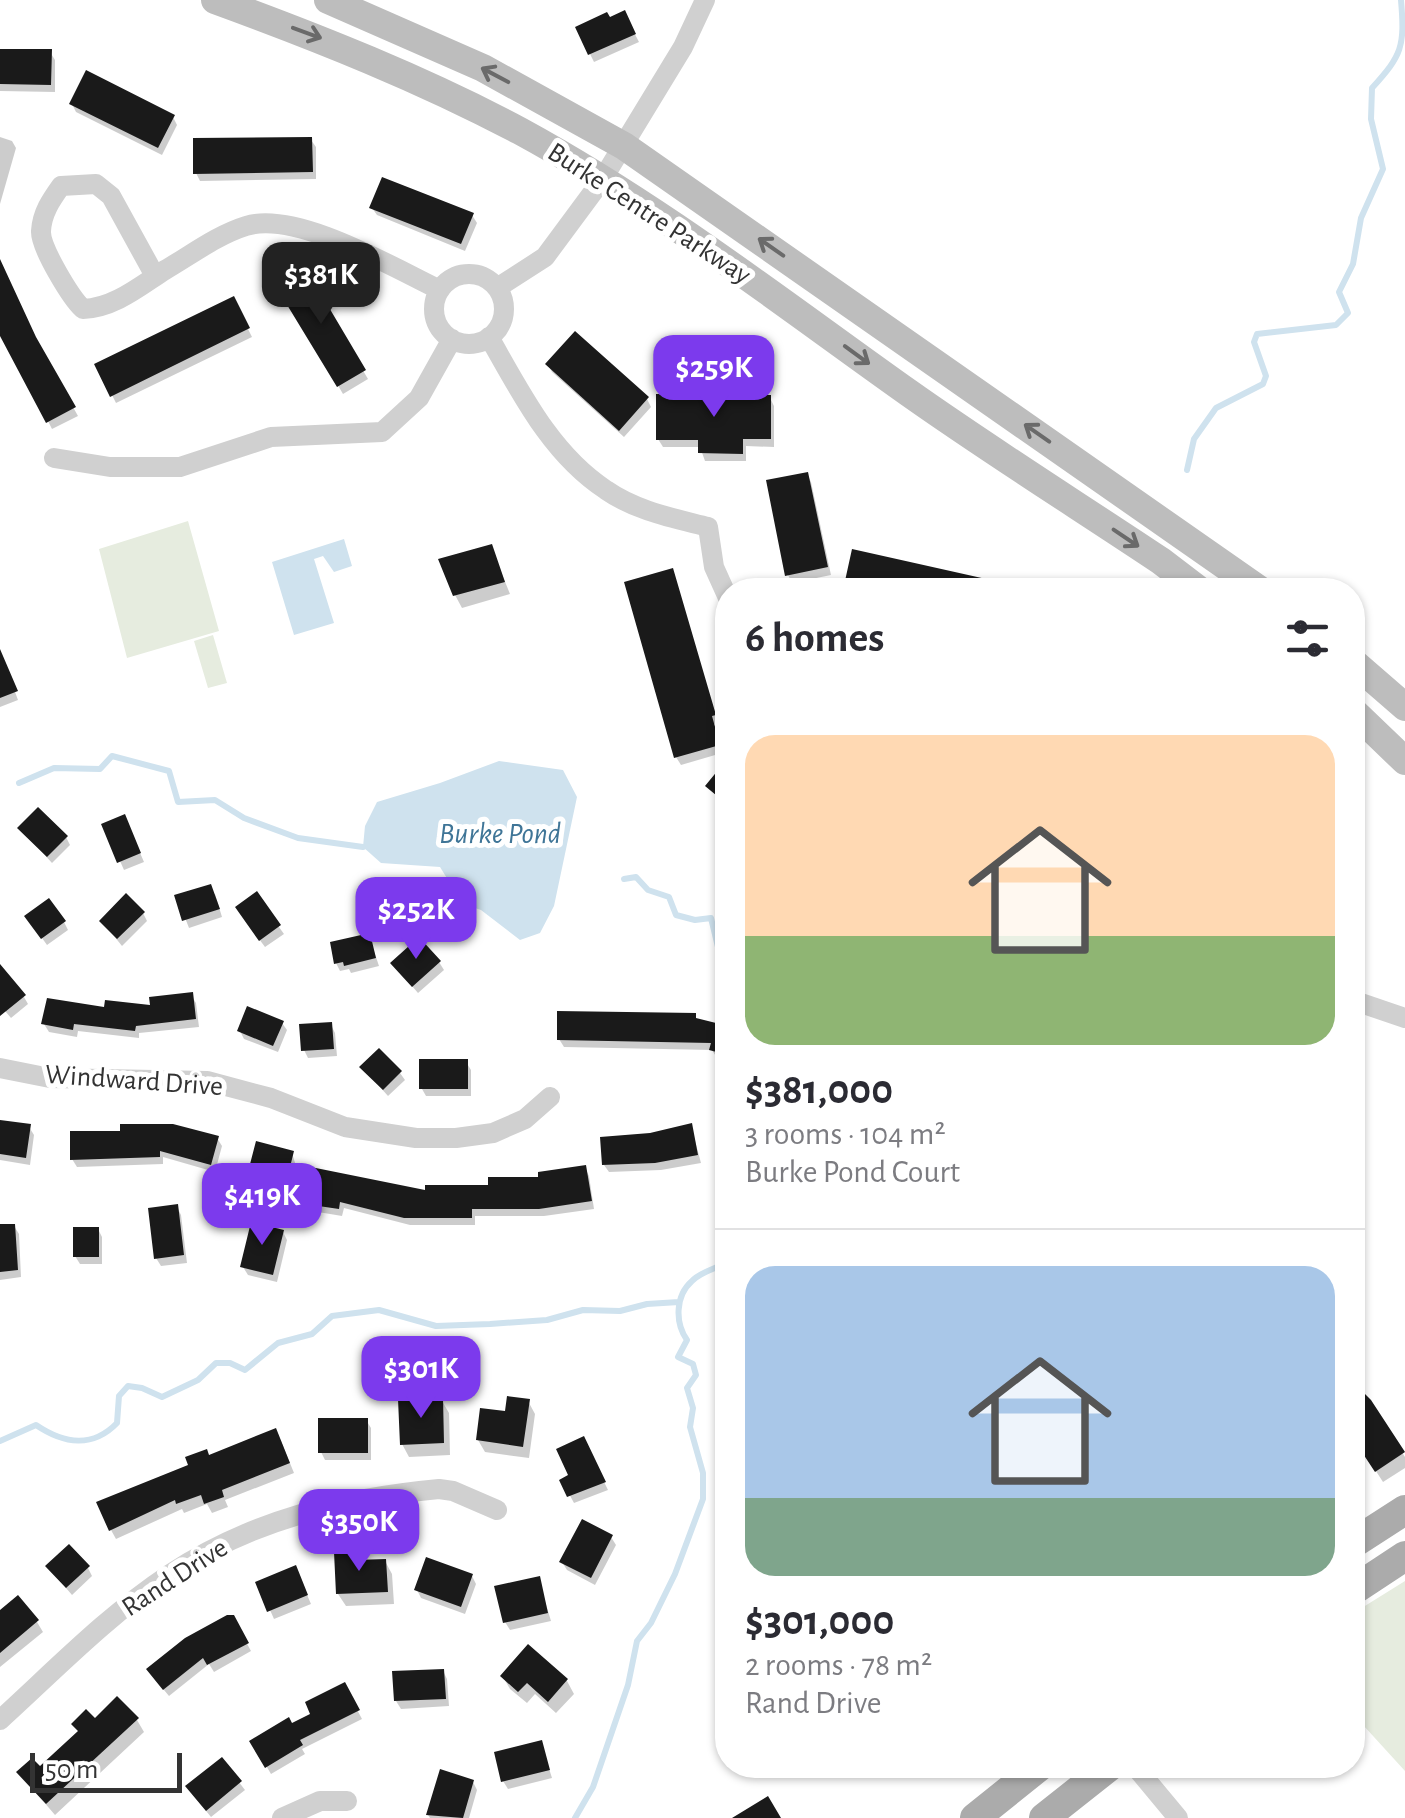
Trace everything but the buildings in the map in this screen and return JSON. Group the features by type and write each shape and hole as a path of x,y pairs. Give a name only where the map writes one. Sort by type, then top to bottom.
{"main road":[{"name":"Burke Centre Parkway","path":"215,0 320,38 421,82 521,132 602,180 1183,578"},
{"name":"Burke Centre Parkway","path":"328,0 483,68 624,146 1243,578"},
{"path":"1365,673 1405,706"},
{"path":"1365,723 1405,761"},
{"path":"1365,1530 1405,1510"},
{"path":"1365,1582 1405,1556"},
{"path":"975,1818 1026,1778"},
{"path":"1044,1818 1095,1778"}],"street":[{"path":"497,288 545,258 602,180 683,47 705,0"},
{"path":"156,276 111,196 96,184 61,186 46,208 40,234 72,300 84,309 102,308 156,276 220,237 250,224 288,226 326,236 440,290"},
{"path":"457,276 479,276 497,288 504,308 502,320 489,337 471,344 452,339 438,326 434,307 440,290 457,276"},
{"path":"489,337 552,442 605,490 649,512 708,528 719,578"},
{"path":"54,458 110,467 180,467 271,437 382,432 419,398 452,339"},
{"path":"1365,1004 1405,1018"},
{"name":"Windward Drive","path":"0,1068 50,1078 207,1081 271,1098 345,1127 416,1138 456,1138 493,1132 525,1119 550,1097"},
{"name":"Rand Drive","path":"0,1720 128,1605 171,1574 261,1526 350,1500 439,1489 497,1510"},
{"path":"1145,1778 1178,1818"},
{"path":"282,1818 320,1801 347,1801"}],"shaded area":[{"path":"188,521 219,631 127,658 99,549"},
{"path":"213,635 227,683 208,688 194,641"},
{"path":"1405,1581 1405,1771 1365,1727 1365,1606"}],"water":[{"path":"344,539 352,566 334,572 323,556 314,559 334,623 294,635 272,562"},
{"name":"Burke Pond","path":"499,761 563,770 577,797 554,906 540,933 520,940 481,910 463,904 440,867 381,863 363,847 365,826 377,802"}],"waterway":[{"path":"1187,470 1194,439 1216,408 1263,384 1266,376 1254,342 1257,334 1336,325 1348,313 1339,292 1353,264 1361,218 1383,169 1371,119 1372,88 1399,49 1401,0"},
{"path":"19,783 54,768 100,769 112,756 169,771 178,802 215,800 244,818 298,838 363,847"},
{"path":"624,879 636,877 648,890 669,897 676,915 695,920 711,918 715,935"},
{"path":"575,1818 593,1787 628,1685 637,1641 651,1623 675,1574 703,1499 703,1473 690,1427 693,1408 687,1388 696,1375 693,1364 678,1357 687,1340 680,1326 679,1310 686,1287 715,1268"},
{"path":"0,1441 36,1425 68,1439 98,1437 117,1423 119,1396 128,1386 162,1397 198,1380 216,1363 230,1363 245,1370 278,1343 312,1334 332,1316 379,1310 436,1326 490,1324 547,1320 583,1310 620,1311 679,1302"}]}
